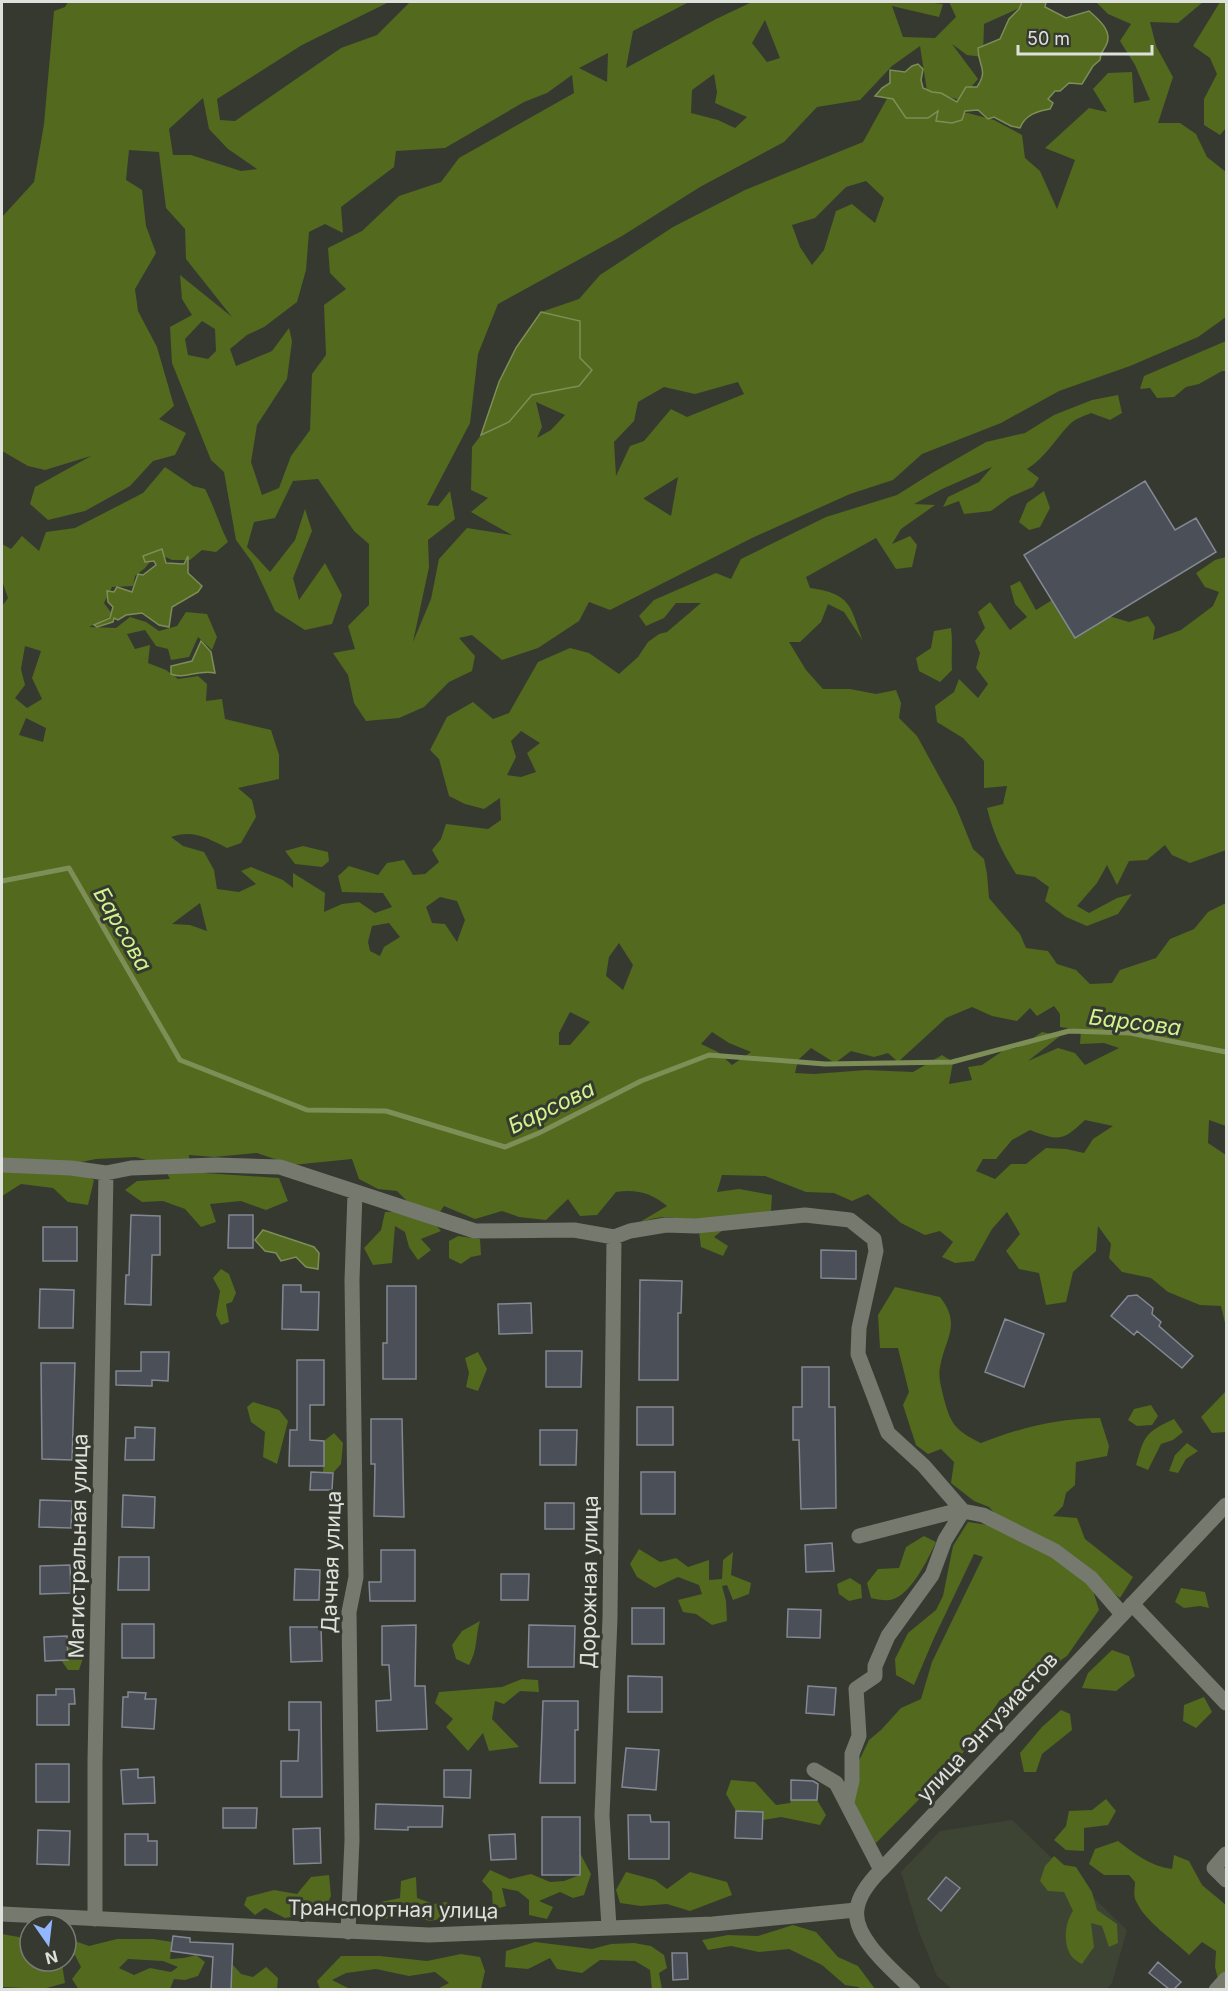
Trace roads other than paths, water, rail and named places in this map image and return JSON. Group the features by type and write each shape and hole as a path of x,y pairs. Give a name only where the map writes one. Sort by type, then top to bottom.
{"street":[{"path":"2,1165 70,1168 106,1173 141,1168 216,1165 280,1167 355,1193 415,1209 475,1231 574,1230 614,1237 630,1231 666,1225 696,1226 805,1215 850,1220 874,1239 876,1251 860,1328 858,1354 888,1432 924,1466 963,1511"},
{"name":"Магистральная улица","path":"95,1919 95,1750 106,1173"},
{"name":"Дачная улица","path":"348,1932 352,1840 349,1612 356,1577 352,1280 355,1193"},
{"name":"Дорожная улица","path":"609,1928 602,1816 610,1618 614,1237"},
{"name":"улица Энтузиастов","path":"856,1910 863,1893 881,1870 1227,1505"},
{"path":"847,1802 852,1781 852,1754 859,1736 856,1689 875,1676 875,1665 888,1636 932,1575 945,1540 963,1511"},
{"path":"859,1536 948,1513 963,1511 983,1515 1055,1551 1092,1578 1227,1703"},
{"path":"814,1770 836,1783 881,1870"},
{"path":"1227,1854 1214,1868 1227,1880"},
{"path":"856,1910 861,1933 874,1952 914,1989"},
{"name":"Транспортная улица","path":"2,1914 429,1935 713,1923 856,1910"},
{"path":"1216,1989 1227,1979"}],"waterway":[{"name":"Барсова","path":"2,881 69,868 180,1060 307,1110 386,1111 505,1147 539,1133 641,1081 709,1055 825,1064 952,1062 1069,1031 1130,1033 1226,1052"}]}
